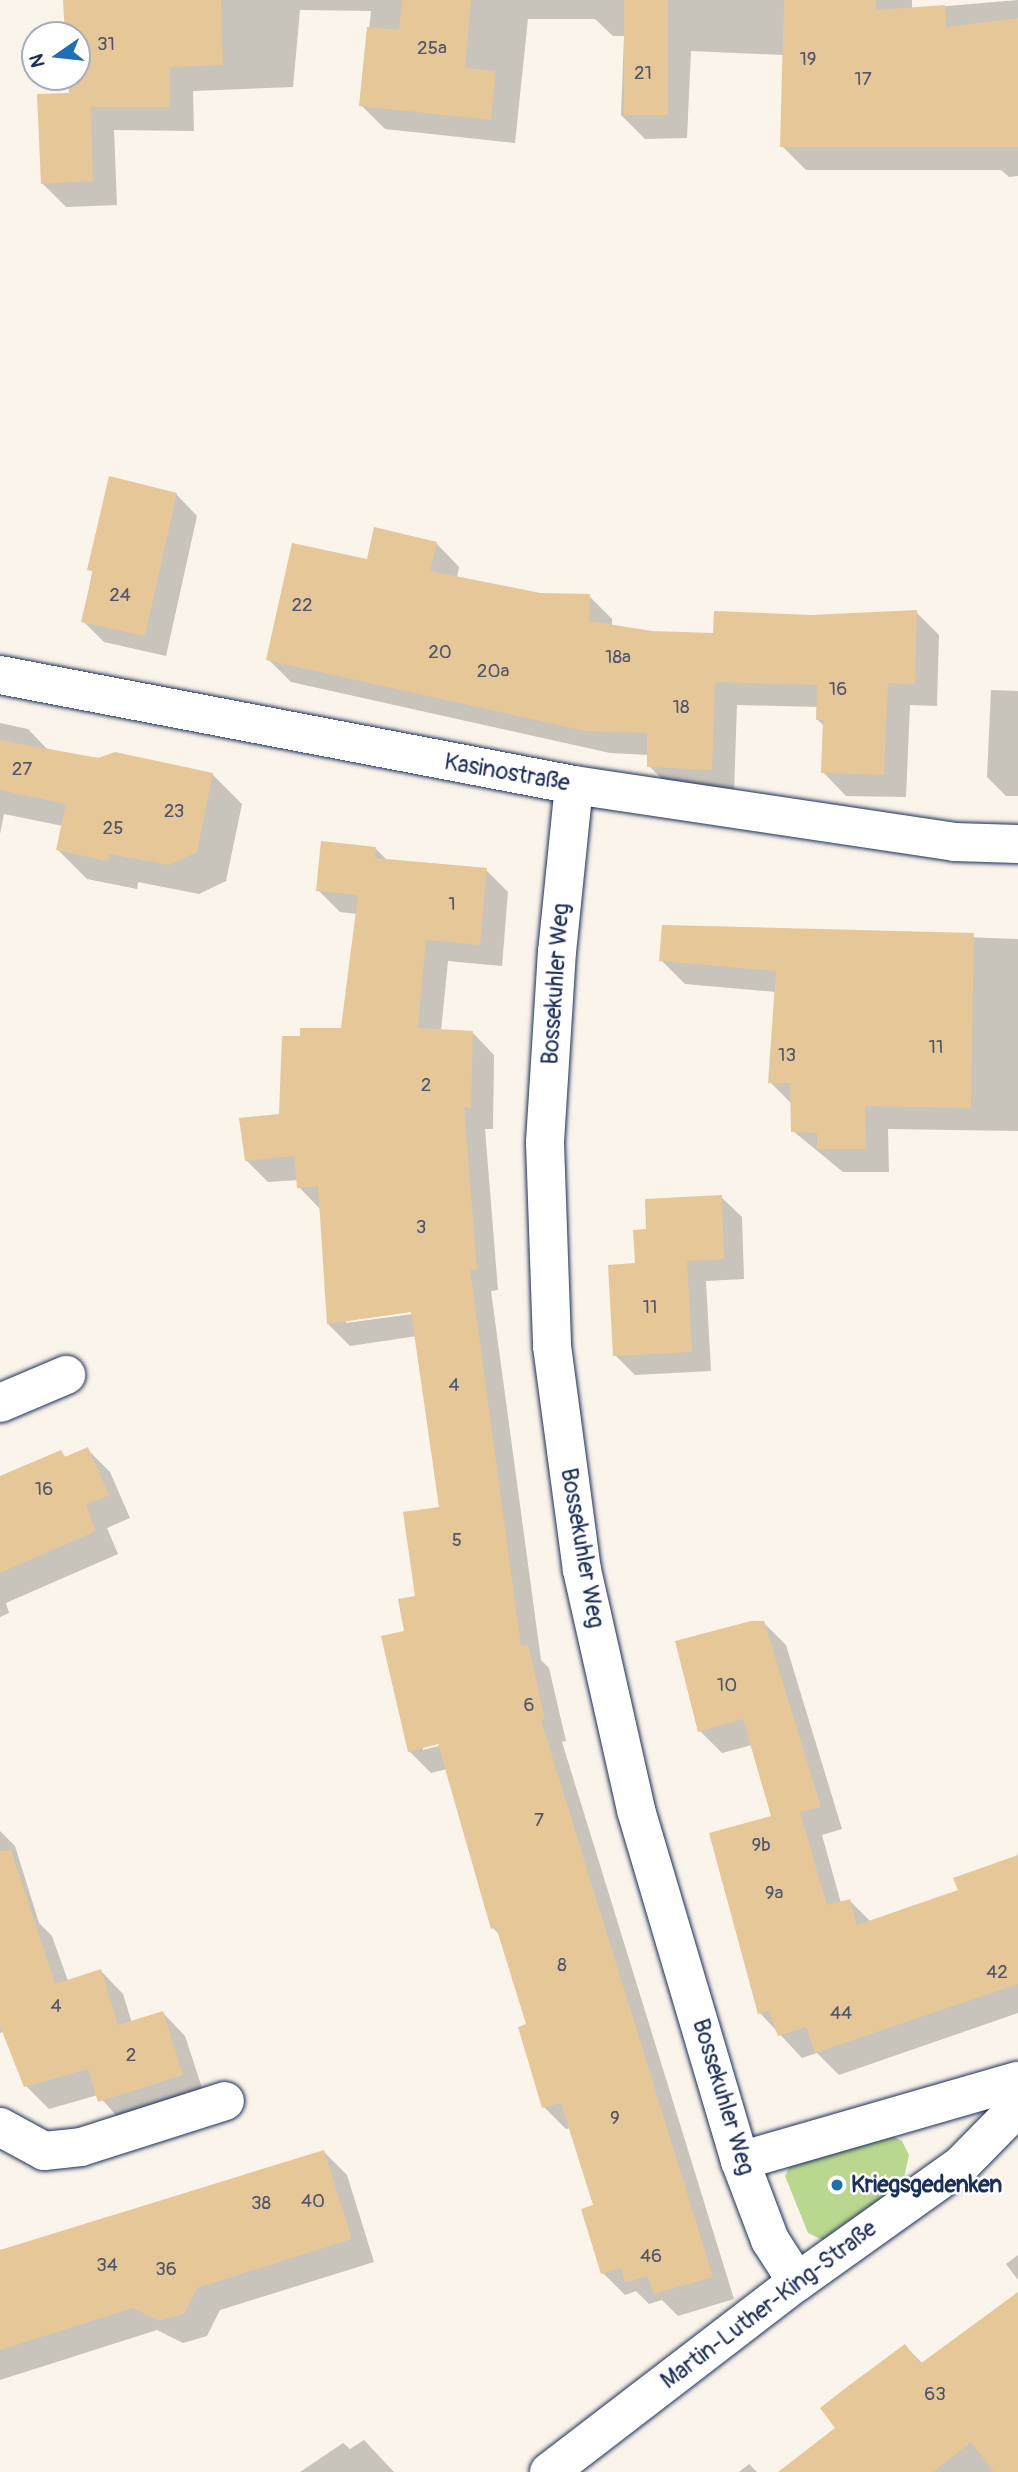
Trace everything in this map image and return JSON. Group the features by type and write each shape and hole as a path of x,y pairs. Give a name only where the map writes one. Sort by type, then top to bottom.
{"street":[{"name":"Kasinostraße","path":"0,675 574,785 954,842 1018,844"},
{"name":"Bossekuhler Weg","path":"574,785 557,951 545,1143 552,1346 582,1570 630,1783 740,2161 770,2240 797,2281"},
{"path":"0,1403 66,1375"},
{"path":"740,2161 1018,2081"},
{"path":"0,2127 44,2151 81,2147 225,2101"},
{"name":"Martin-Luther-King-Straße","path":"573,2465 797,2281 961,2165 1018,2107"}],"green space":[{"path":"882,2130 902,2141 909,2155 903,2182 825,2241 808,2233 785,2176 793,2159"}],"building":[{"path":"63,0 221,0 223,65 170,67 170,107 91,107 93,181 41,184 37,94 91,91 91,21 64,21"},
{"path":"402,0 471,0 465,68 496,71 491,120 359,106 367,27 399,30"},
{"path":"624,0 668,0 668,115 624,115"},
{"path":"784,0 876,0 876,10 945,5 946,27 1018,18 1018,147 780,147"},
{"path":"109,476 177,493 145,636 81,622 93,571 87,570"},
{"path":"374,527 437,542 430,571 540,593 590,594 589,621 652,631 713,633 714,611 811,615 917,610 915,684 888,683 884,775 821,773 823,720 816,720 817,685 715,682 712,770 647,767 647,733 586,731 266,660 292,543 367,559"},
{"path":"0,740 98,758 115,752 213,773 197,852 169,865 110,854 108,861 56,850 66,804 0,790"},
{"path":"321,841 376,847 375,858 487,868 480,945 426,940 418,1028 473,1031 471,1108 464,1107 477,1269 470,1269 521,1646 528,1644 545,1719 541,1720 713,2277 654,2294 647,2276 625,2283 621,2268 601,2274 581,2209 593,2205 561,2103 542,2108 518,2027 526,2024 496,1927 491,1929 438,1744 408,1752 381,1636 404,1631 398,1599 415,1596 403,1512 439,1507 411,1312 327,1324 318,1186 297,1188 294,1156 245,1161 239,1118 279,1114 282,1036 300,1036 300,1028 341,1028 358,895 316,891"},
{"path":"662,925 974,933 971,1108 865,1106 866,1149 817,1149 817,1133 791,1132 790,1083 768,1083 776,971 659,961"},
{"path":"722,1195 724,1259 687,1261 692,1352 613,1356 608,1265 635,1263 633,1230 646,1229 645,1199"},
{"path":"88,1447 109,1495 86,1505 96,1531 0,1573 0,1476 61,1450 65,1457"},
{"path":"751,1621 764,1621 821,1807 800,1812 827,1905 850,1899 857,1925 958,1890 953,1878 1018,1855 1018,1984 815,2053 806,2027 778,2036 769,2011 758,2014 709,1833 771,1816 743,1719 698,1732 675,1641"},
{"path":"11,1850 55,1984 101,1969 118,2025 163,2011 183,2075 98,2102 88,2069 24,2087 0,2026 0,1851"},
{"path":"324,2150 352,2239 197,2288 184,2314 159,2321 133,2308 0,2350 0,2250"},
{"path":"1018,2292 1018,2472 994,2472 971,2442 933,2472 778,2472 835,2428 820,2408 847,2387 905,2344 920,2364"}],"place":[{"name":"Kriegsgedenken","path":"837,2185"}]}
